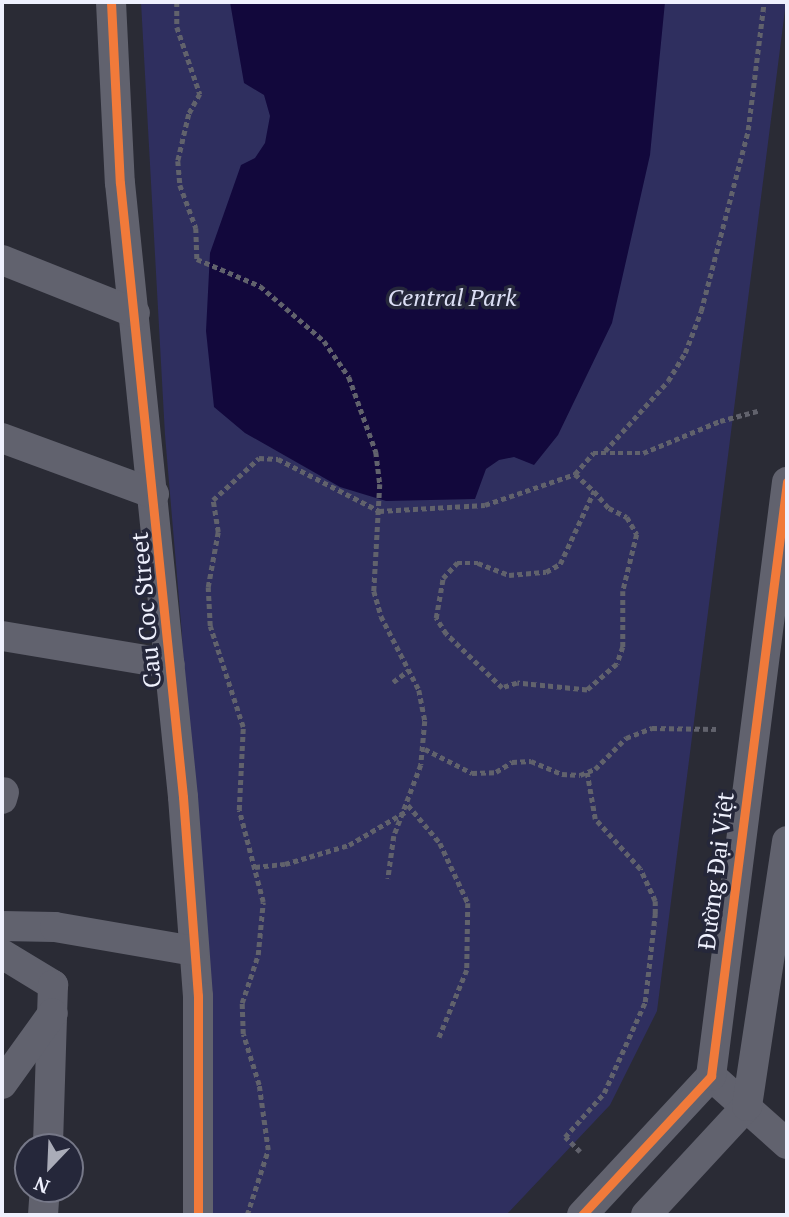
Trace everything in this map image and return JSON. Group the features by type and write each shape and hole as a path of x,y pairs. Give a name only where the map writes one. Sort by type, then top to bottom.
{"street":[{"name":"Cau Coc Street","path":"111,2 120,183 154,494 194,951 198,1215"},
{"path":"2,260 135,313"},
{"path":"2,438 154,494"},
{"name":"Đường Đại Việt","path":"711,1076 787,482"},
{"path":"2,636 170,664"},
{"path":"646,1215 747,1106 779,954 787,841"},
{"path":"3,934 55,927 194,951"},
{"path":"3,934 53,985 49,1133"},
{"path":"2,1084 53,1013"},
{"path":"582,1215 711,1076 787,1144"}],"path":[{"path":"177,2 177,27 200,94 189,114 178,161 180,185 196,228 197,259 260,286 324,341 349,377 366,416 376,452 379,511 374,591 409,670 423,711 425,749 408,805 394,836 388,878"},
{"path":"604,452 668,382 685,353 701,312 745,142 764,2"},
{"path":"247,1215 268,1150 259,1085 243,1034 242,1003 263,926 256,867 239,810 243,727 210,626 208,587 218,532 213,499 243,468 259,458 278,459 379,511 485,505 575,474 593,453 643,453 720,421 758,411"},
{"path":"575,474 594,491 609,508 626,517 637,534 623,591 623,647 617,664 587,690 517,683 502,688 446,634 436,618 443,578 457,563 478,563 509,575 546,572 560,564 594,491"},
{"path":"393,682 409,670"},
{"path":"425,749 472,773 496,772 512,762 530,761 562,774 587,772 626,738 652,728 716,729"},
{"path":"580,1152 565,1137 604,1093 645,1002 655,914 655,901 640,869 595,819 587,772"},
{"path":"408,805 440,843 468,903 467,970 439,1038"},
{"path":"256,867 285,864 349,845 405,811"}],"green space":[{"name":"Central Park","path":"141,2 786,2 657,1011 610,1105 506,1215 201,1215 182,635 165,435"}],"shaded area":[{"path":"230,2 665,2 650,155 612,323 558,435 534,465 514,457 499,460 486,469 475,499 386,501 340,487 245,433 214,407 206,331 210,253 241,165 255,158 265,143 270,116 264,95 244,83"}],"cycle path":[{"path":"111,2 120,183 183,797 198,996 198,1215"},
{"path":"582,1215 711,1076 787,482"}]}
